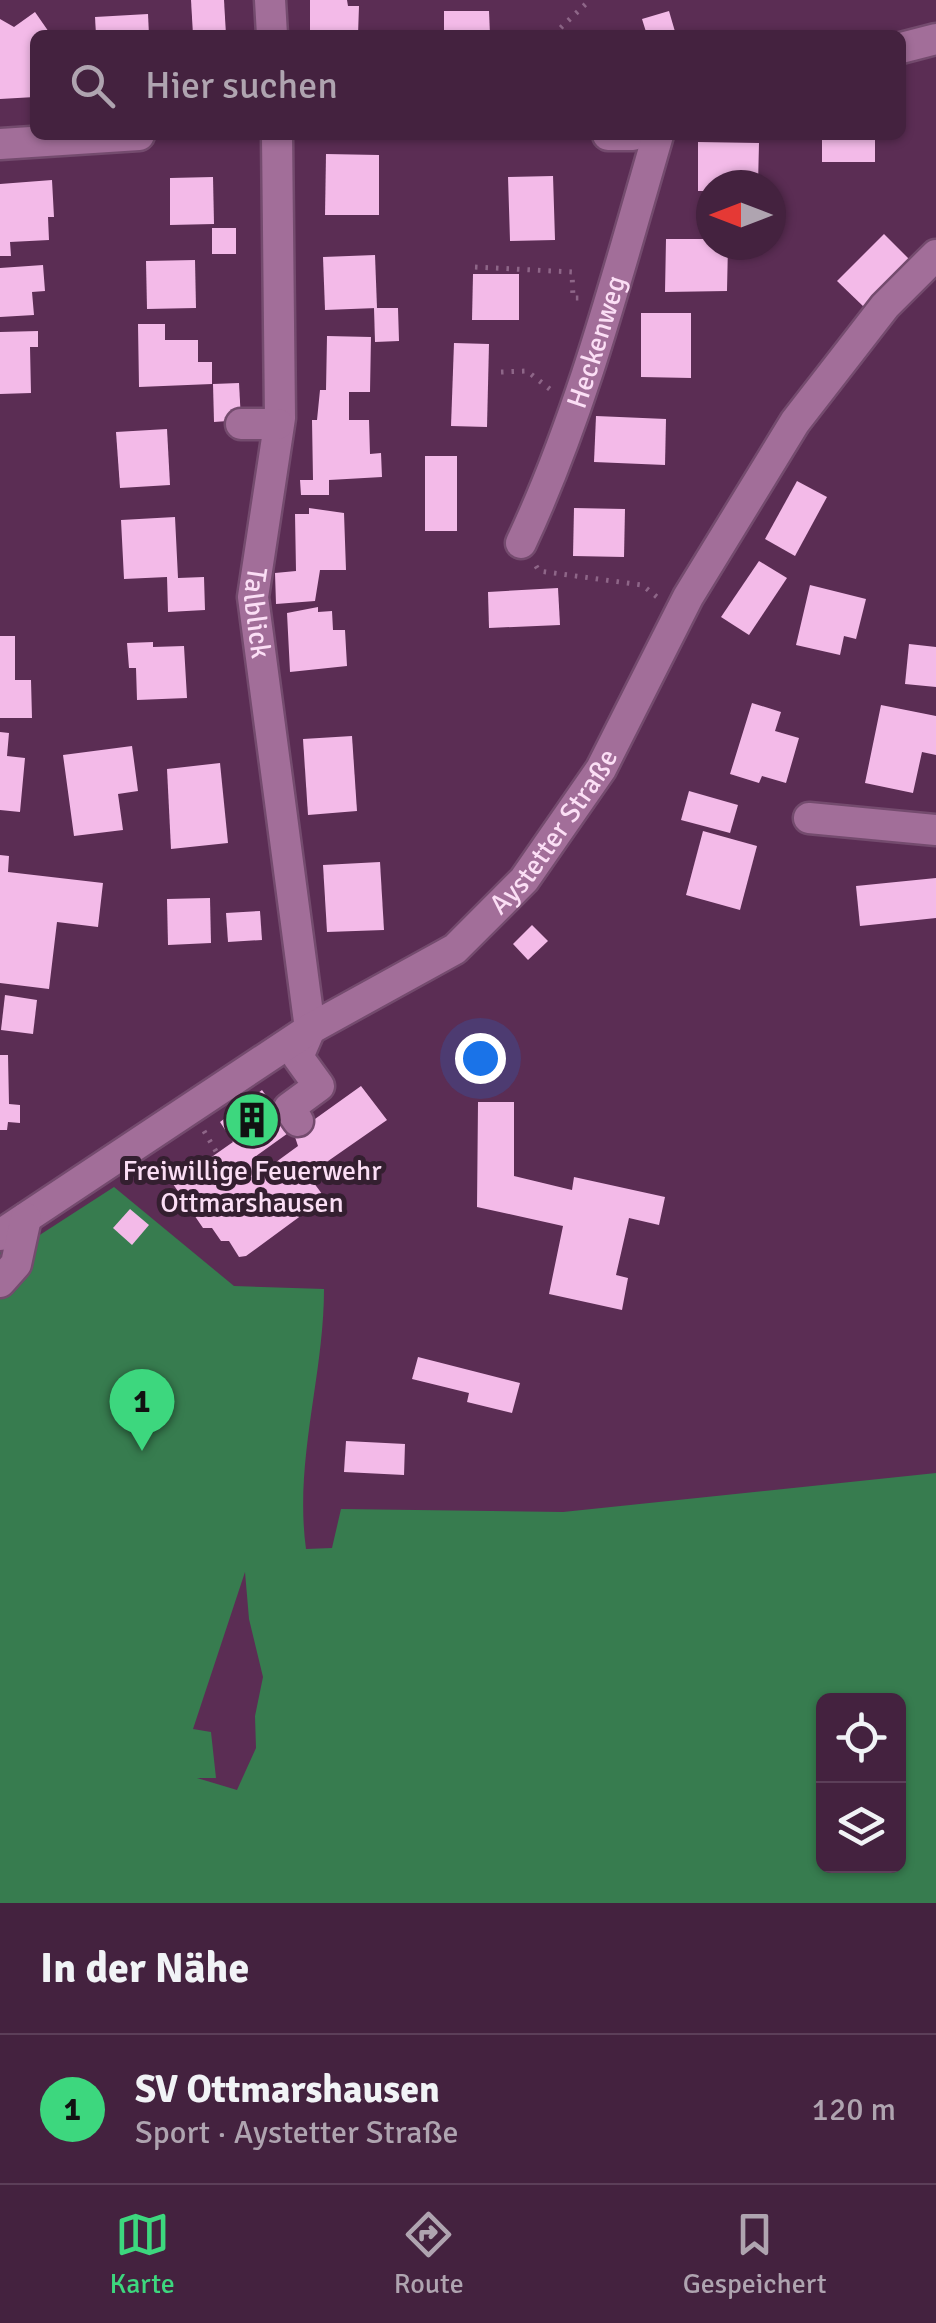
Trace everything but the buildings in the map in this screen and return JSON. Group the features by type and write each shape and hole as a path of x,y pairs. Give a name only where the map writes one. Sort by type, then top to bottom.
{"street":[{"path":"270,0 272,30"},
{"path":"906,47 936,40"},
{"path":"0,144 62,140"},
{"name":"Talblick","path":"277,140 278,424 253,597 310,1029 298,1057 319,1086 289,1108 298,1121"},
{"name":"Heckenweg","path":"521,543 549,483 576,405 657,140"},
{"name":"Aystetter Straße","path":"0,1235 310,1029 455,949 524,880 600,769 688,596 796,422 886,306 936,255"},
{"path":"242,424 278,424"},
{"path":"810,818 936,830"},
{"path":"0,1282 16,1264 26,1218"}],"path":[{"path":"558,30 590,0"},
{"path":"475,267 572,272 573,298 610,299"},
{"path":"501,372 527,371 576,405"},
{"path":"539,571 642,585"},
{"path":"210,1142 218,1153"}],"green space":[{"path":"114,1187 234,1286 324,1289 306,1451 306,1549 332,1548 341,1509 563,1512 936,1473 936,1903 0,1903 0,1220 1,1260","holes":["245,1572 249,1619 263,1677 255,1716 256,1748 237,1790 197,1778 216,1778 211,1732 193,1729"]}],"place":[{"name":"Freiwillige Feuerwehr Ottmarshausen","path":"252,1120"},
{"name":"SV Ottmarshausen","path":"142,1451"}]}
